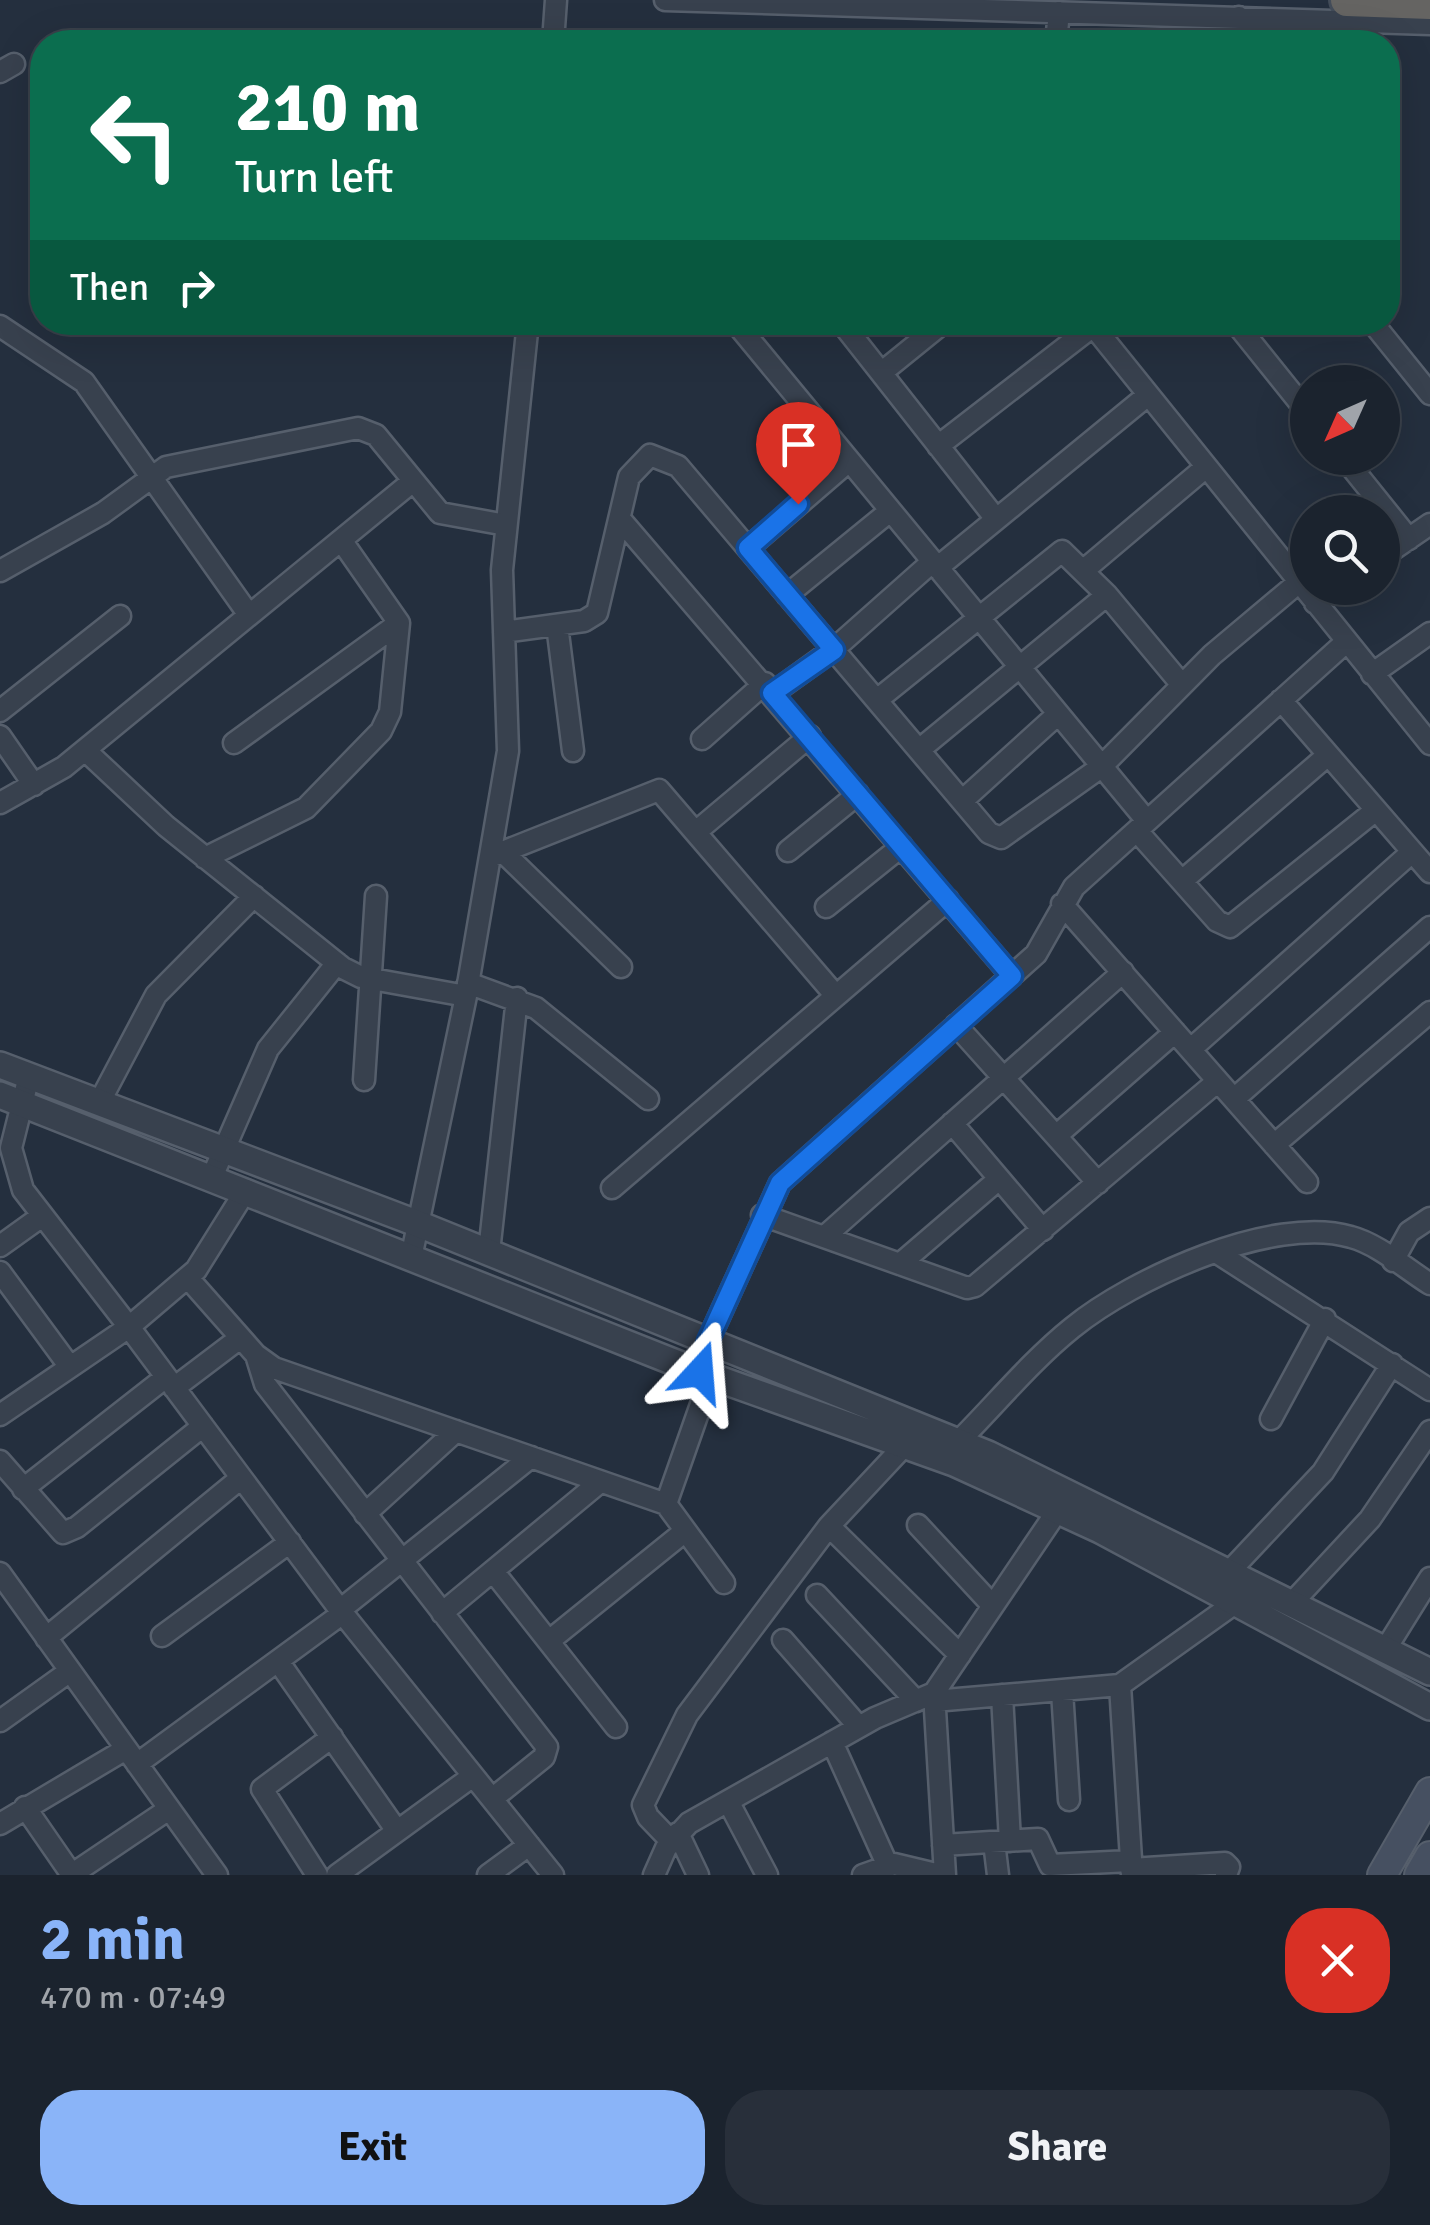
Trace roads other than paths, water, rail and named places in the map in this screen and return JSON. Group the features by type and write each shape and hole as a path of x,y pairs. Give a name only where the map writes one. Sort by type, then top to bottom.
{"highway":[{"path":"1347,0 1430,3"}],"main road":[{"path":"1382,1875 1430,1792"},
{"path":"1419,1875 1430,1856"}],"street":[{"path":"553,30 556,0"},
{"path":"665,0 1430,24"},
{"path":"1058,30 1060,12"},
{"path":"1239,17 1240,30"},
{"path":"0,326 84,382 250,615"},
{"path":"411,1258 497,855 508,751 502,570 527,335"},
{"path":"746,335 1102,767 1182,881 1218,921 1236,925 1376,810"},
{"path":"851,335 996,520"},
{"path":"881,373 928,335"},
{"path":"938,446 1078,335"},
{"path":"1101,335 1290,572"},
{"path":"1245,335 1290,391"},
{"path":"1382,335 1430,394"},
{"path":"702,739 769,688 834,650 1148,395"},
{"path":"0,571 103,513 150,477 176,464 358,428 376,435 440,513 506,525"},
{"path":"504,632 584,620 602,608 635,467 650,455 664,457 678,466 990,833 1007,837 1102,767 1182,685 1290,589"},
{"path":"748,548 848,461"},
{"path":"1084,570 1206,467"},
{"path":"1362,475 1423,533 1400,546"},
{"path":"0,803 85,750 412,481"},
{"path":"788,594 890,510"},
{"path":"620,519 769,688 1012,976"},
{"path":"205,858 306,808 381,731 390,712 399,624 341,540"},
{"path":"877,700 1055,553 1070,555 1182,685"},
{"path":"919,750 1107,595"},
{"path":"1316,605 1430,744"},
{"path":"0,711 120,616"},
{"path":"234,743 399,624"},
{"path":"558,624 573,751"},
{"path":"1372,674 1430,634"},
{"path":"666,1504 705,1374 708,1341 762,1214 780,1183 1042,947 1074,887 1346,642"},
{"path":"1281,700 1430,872"},
{"path":"962,801 1058,714"},
{"path":"0,736 34,785"},
{"path":"697,831 810,736"},
{"path":"85,750 205,858 352,973 517,998 648,1099"},
{"path":"1182,881 1328,755"},
{"path":"497,855 650,790 667,796 836,996"},
{"path":"788,851 858,794"},
{"path":"826,908 902,846"},
{"path":"1190,1050 1412,852"},
{"path":"497,855 621,967"},
{"path":"99,1102 156,995 254,896"},
{"path":"364,1080 376,896"},
{"path":"612,1188 948,900"},
{"path":"1062,904 1306,1182"},
{"path":"1234,1099 1430,927"},
{"path":"212,1177 268,1049 337,963"},
{"path":"824,1237 1123,972"},
{"path":"489,1252 517,998"},
{"path":"1274,1145 1430,1012"},
{"path":"956,1025 1098,1183"},
{"path":"1056,1136 1175,1032"},
{"path":"0,1065 416,1223 958,1442 1252,1603 1430,1707"},
{"path":"29,1076 12,1098 12,1160 23,1190 341,1611 553,1875"},
{"path":"762,1214 968,1288 975,1286 1218,1081"},
{"path":"12,1098 705,1374 1063,1502 1228,1573 1252,1603"},
{"path":"952,1123 1043,1230"},
{"path":"900,1264 1000,1179"},
{"path":"0,1416 129,1327 188,1278 246,1190"},
{"path":"0,1246 42,1216"},
{"path":"1393,1261 1409,1232 1430,1218"},
{"path":"958,1442 1069,1330 1168,1271 1216,1252 1274,1234 1347,1236 1430,1284"},
{"path":"1216,1252 1430,1390"},
{"path":"0,1272 70,1368"},
{"path":"188,1278 256,1355 274,1368 666,1504 724,1583"},
{"path":"1271,1419 1324,1319"},
{"path":"24,1490 170,1382 240,1338"},
{"path":"256,1355 265,1384 547,1747 544,1757 492,1799"},
{"path":"1228,1573 1323,1472 1392,1364"},
{"path":"0,1460 56,1530 70,1531 203,1426"},
{"path":"365,1514 456,1431"},
{"path":"1291,1604 1370,1519 1430,1431"},
{"path":"698,1875 675,1837 648,1817 643,1805 678,1728 829,1526 905,1445"},
{"path":"0,1824 131,1756 278,1660 531,1458"},
{"path":"46,1638 242,1478"},
{"path":"442,1613 600,1482"},
{"path":"928,1698 1063,1502"},
{"path":"918,1525 993,1606"},
{"path":"829,1526 960,1656"},
{"path":"549,1642 684,1532"},
{"path":"162,1636 290,1542"},
{"path":"493,1570 616,1727"},
{"path":"0,1573 217,1875"},
{"path":"1386,1650 1430,1578"},
{"path":"817,1595 928,1698 943,1845 942,1875 888,1864 862,1875"},
{"path":"0,1612 20,1600"},
{"path":"654,1875 675,1837 728,1801 859,1727 928,1698 1120,1685 1252,1603 1291,1604 1430,1672"},
{"path":"783,1640 859,1727"},
{"path":"278,1660 397,1831"},
{"path":"0,1721 70,1672"},
{"path":"1120,1685 1131,1868"},
{"path":"1062,1690 1069,1800"},
{"path":"998,1875 1002,1842 1002,1695"},
{"path":"317,1875 262,1788 332,1737"},
{"path":"832,1742 888,1864"},
{"path":"337,1875 474,1776"},
{"path":"728,1801 766,1875"},
{"path":"25,1808 72,1875 169,1809"},
{"path":"943,1845 1042,1841 1050,1865 1131,1868 1224,1863 1229,1867 1226,1875"},
{"path":"488,1875 529,1845"}]}
